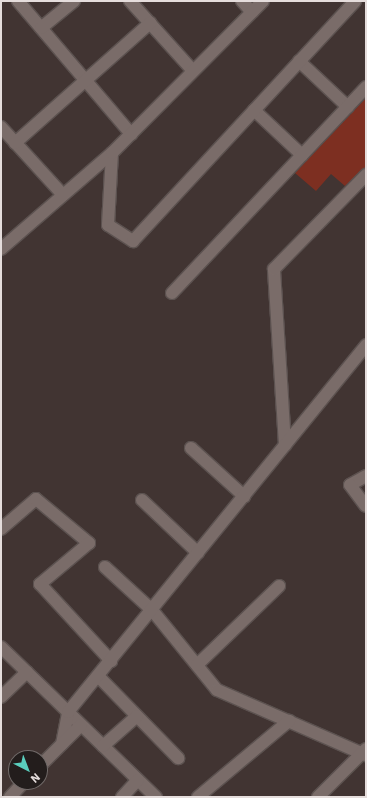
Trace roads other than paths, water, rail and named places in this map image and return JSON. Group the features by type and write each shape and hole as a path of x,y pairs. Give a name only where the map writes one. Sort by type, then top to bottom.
{"street":[{"path":"18,1 131,134"},
{"path":"41,28 74,1"},
{"path":"130,1 193,71"},
{"path":"242,1 252,12"},
{"path":"3,242 63,195 112,153 263,1"},
{"path":"112,153 108,225 133,241 355,1"},
{"path":"15,142 150,23"},
{"path":"184,61 184,80"},
{"path":"299,61 348,107"},
{"path":"172,293 366,88"},
{"path":"254,110 302,155"},
{"path":"1,127 63,195"},
{"path":"285,445 274,269 366,175"},
{"path":"62,744 68,712 366,345"},
{"path":"192,448 244,496"},
{"path":"366,476 350,485 366,506"},
{"path":"1,529 36,498 89,543 40,584 111,660"},
{"path":"142,500 198,553"},
{"path":"105,567 152,610 217,690 365,753 318,797"},
{"path":"197,665 279,586"},
{"path":"1,647 156,797"},
{"path":"1,697 27,672"},
{"path":"98,676 178,758"},
{"path":"103,746 137,716"},
{"path":"198,797 289,721"},
{"path":"48,758 81,725"},
{"path":"122,797 138,780"}]}
